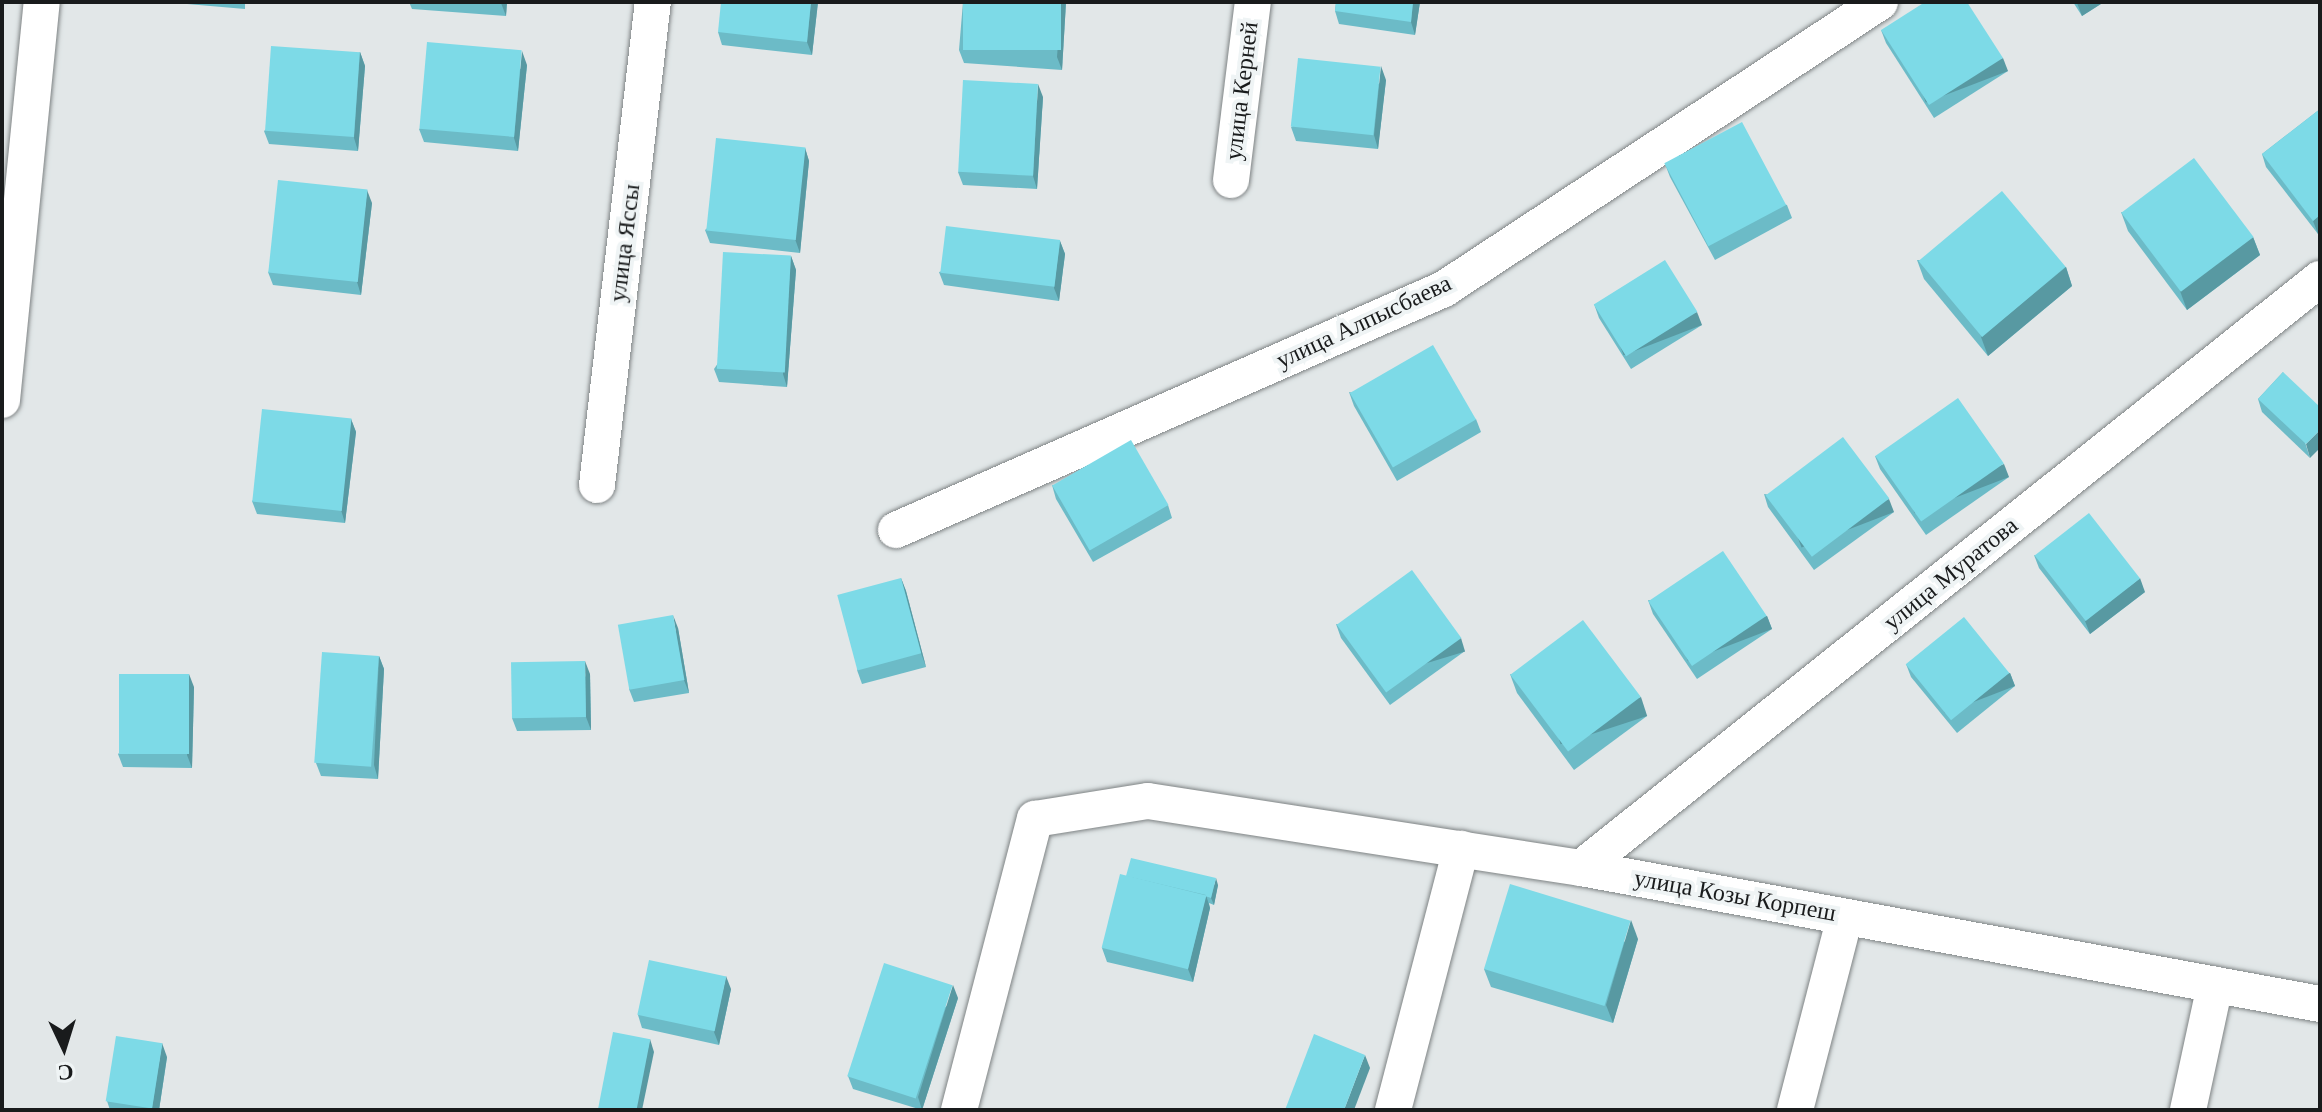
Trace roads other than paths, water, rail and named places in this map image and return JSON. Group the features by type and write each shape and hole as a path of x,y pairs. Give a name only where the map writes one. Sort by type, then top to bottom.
{"street":[{"path":"2,400 42,2"},
{"name":"улица Яссы","path":"597,485 653,2"},
{"name":"улица Керней","path":"1231,180 1253,2"},
{"name":"улица Алпысбаева","path":"896,530 1444,289 1880,2"},
{"name":"улица Муратова","path":"1581,868 2320,279"},
{"name":"улица Козы Корпеш","path":"959,1110 1035,819 1148,801 1581,868 2320,1004"},
{"path":"1393,1110 1461,849"},
{"path":"1795,1110 1845,917"},
{"path":"2188,1110 2215,985"}]}
